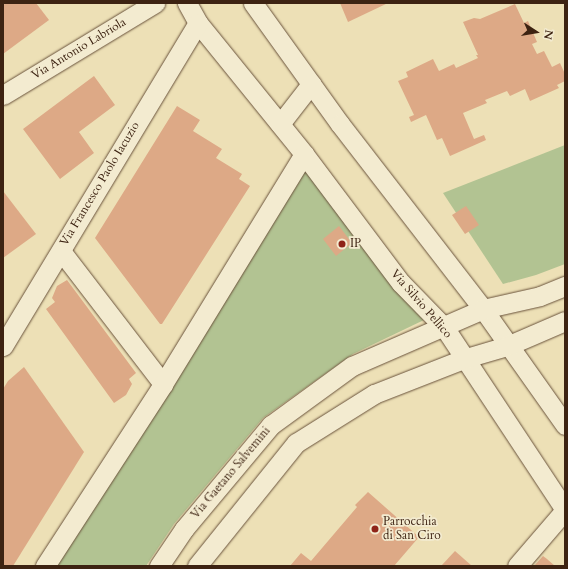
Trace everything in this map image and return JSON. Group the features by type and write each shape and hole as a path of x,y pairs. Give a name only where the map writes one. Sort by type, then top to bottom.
{"street":[{"name":"Via Antonio Labriola","path":"3,95 155,3"},
{"name":"Via Silvio Pellico","path":"187,3 198,23 304,154 401,283 444,327 466,358 565,510"},
{"path":"253,3 311,84 483,309 507,346 565,425"},
{"name":"Via Francesco Paolo Iacuzio","path":"3,346 198,23"},
{"path":"280,124 311,84"},
{"path":"45,566 163,384 304,154"},
{"path":"61,251 163,384"},
{"name":"Via Gaetano Salvemini","path":"159,566 184,529 271,425 352,366 483,309 540,296 565,286"},
{"path":"197,566 296,443 374,394 466,358 507,346 565,321"},
{"path":"517,566 565,510"}],"green space":[{"path":"565,145 565,264 536,275 503,284 443,193"},
{"path":"305,169 424,320 353,354 263,418 174,524 146,566 55,566"}],"building":[{"path":"6,3 36,3 49,20 3,54 3,5"},
{"path":"340,3 388,3 348,22"},
{"path":"515,4 524,23 528,21 537,42 532,44 537,54 544,51 552,67 560,63 565,74 565,81 557,85 559,88 530,101 525,89 510,96 507,91 485,100 487,103 463,113 474,139 484,135 486,140 450,156 442,138 437,140 426,115 411,122 409,117 414,115 398,81 408,77 406,72 433,59 439,71 454,64 456,68 478,58 463,22 474,18 480,19"},
{"path":"94,76 115,105 79,132 94,153 60,179 23,129"},
{"path":"177,106 200,120 193,131 222,149 216,158 242,174 239,179 250,186 162,324 160,324 95,238"},
{"path":"3,191 36,234 3,258"},
{"path":"466,206 479,225 465,234 452,215"},
{"path":"339,226 352,243 336,256 323,239"},
{"path":"67,280 136,373 129,379 132,384 126,395 114,403 46,309 55,302 52,298 57,286"},
{"path":"24,367 84,452 13,566 3,566 3,389 8,381"},
{"name":"Parrocchia di San Ciro","path":"368,492 419,537 394,566 290,566 301,553 311,561 357,507 355,505"},
{"path":"455,551 472,566 441,566"},
{"path":"543,556 547,559 555,566 534,566"}],"place":[{"name":"IP","path":"342,244"},
{"name":"Parrocchia di San Ciro","path":"375,529"}]}
